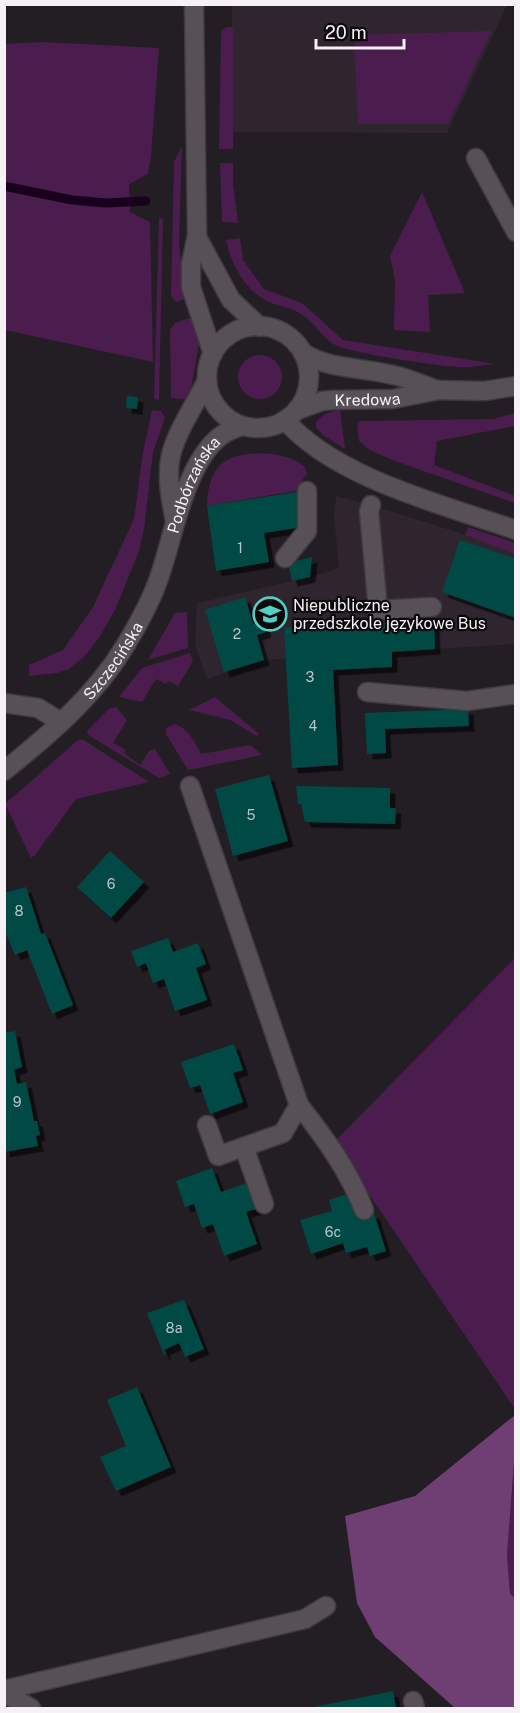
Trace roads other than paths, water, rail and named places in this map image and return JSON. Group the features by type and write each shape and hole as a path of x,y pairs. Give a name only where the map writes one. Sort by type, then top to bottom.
{"street":[{"path":"194,4 197,237 191,264 191,287 213,354"},
{"path":"476,158 514,224"},
{"path":"197,237 231,300 260,327"},
{"path":"251,327 267,327 281,332 294,341 303,353 308,367 309,382 304,399 291,415 272,427 257,428 242,426 228,419 217,408 210,395 207,380 213,354 224,339 237,331 251,327"},
{"name":"Kredowa","path":"303,353 324,363 393,375 439,390"},
{"name":"Podbórzańska","path":"175,520 169,492 170,460 176,440 207,380"},
{"name":"Kredowa","path":"291,415 321,401 393,399 439,390 485,391 516,386"},
{"path":"291,415 298,435 333,458 360,472 419,496 516,530"},
{"name":"Podbórzańska","path":"175,520 198,463 209,447 224,433 242,426"},
{"path":"285,558 307,531 307,491"},
{"path":"371,505 369,511 378,610 432,607"},
{"name":"Szczecińska","path":"4,771 61,722 100,681 132,634 157,584 175,520"},
{"path":"366,692 467,701 516,694"},
{"path":"4,703 38,708 61,722"},
{"path":"190,786 299,1105 327,1140 356,1189 364,1210"},
{"path":"207,1125 218,1156 283,1133 299,1105"},
{"path":"244,1147 264,1204"},
{"path":"4,1692 305,1619 326,1606"},
{"path":"4,1692 31,1708"}],"waterway":[{"path":"4,186 72,200 106,203 146,201"}],"place":[{"name":"Niepubliczne przedszkole językowe Bus","path":"270,614"}]}
